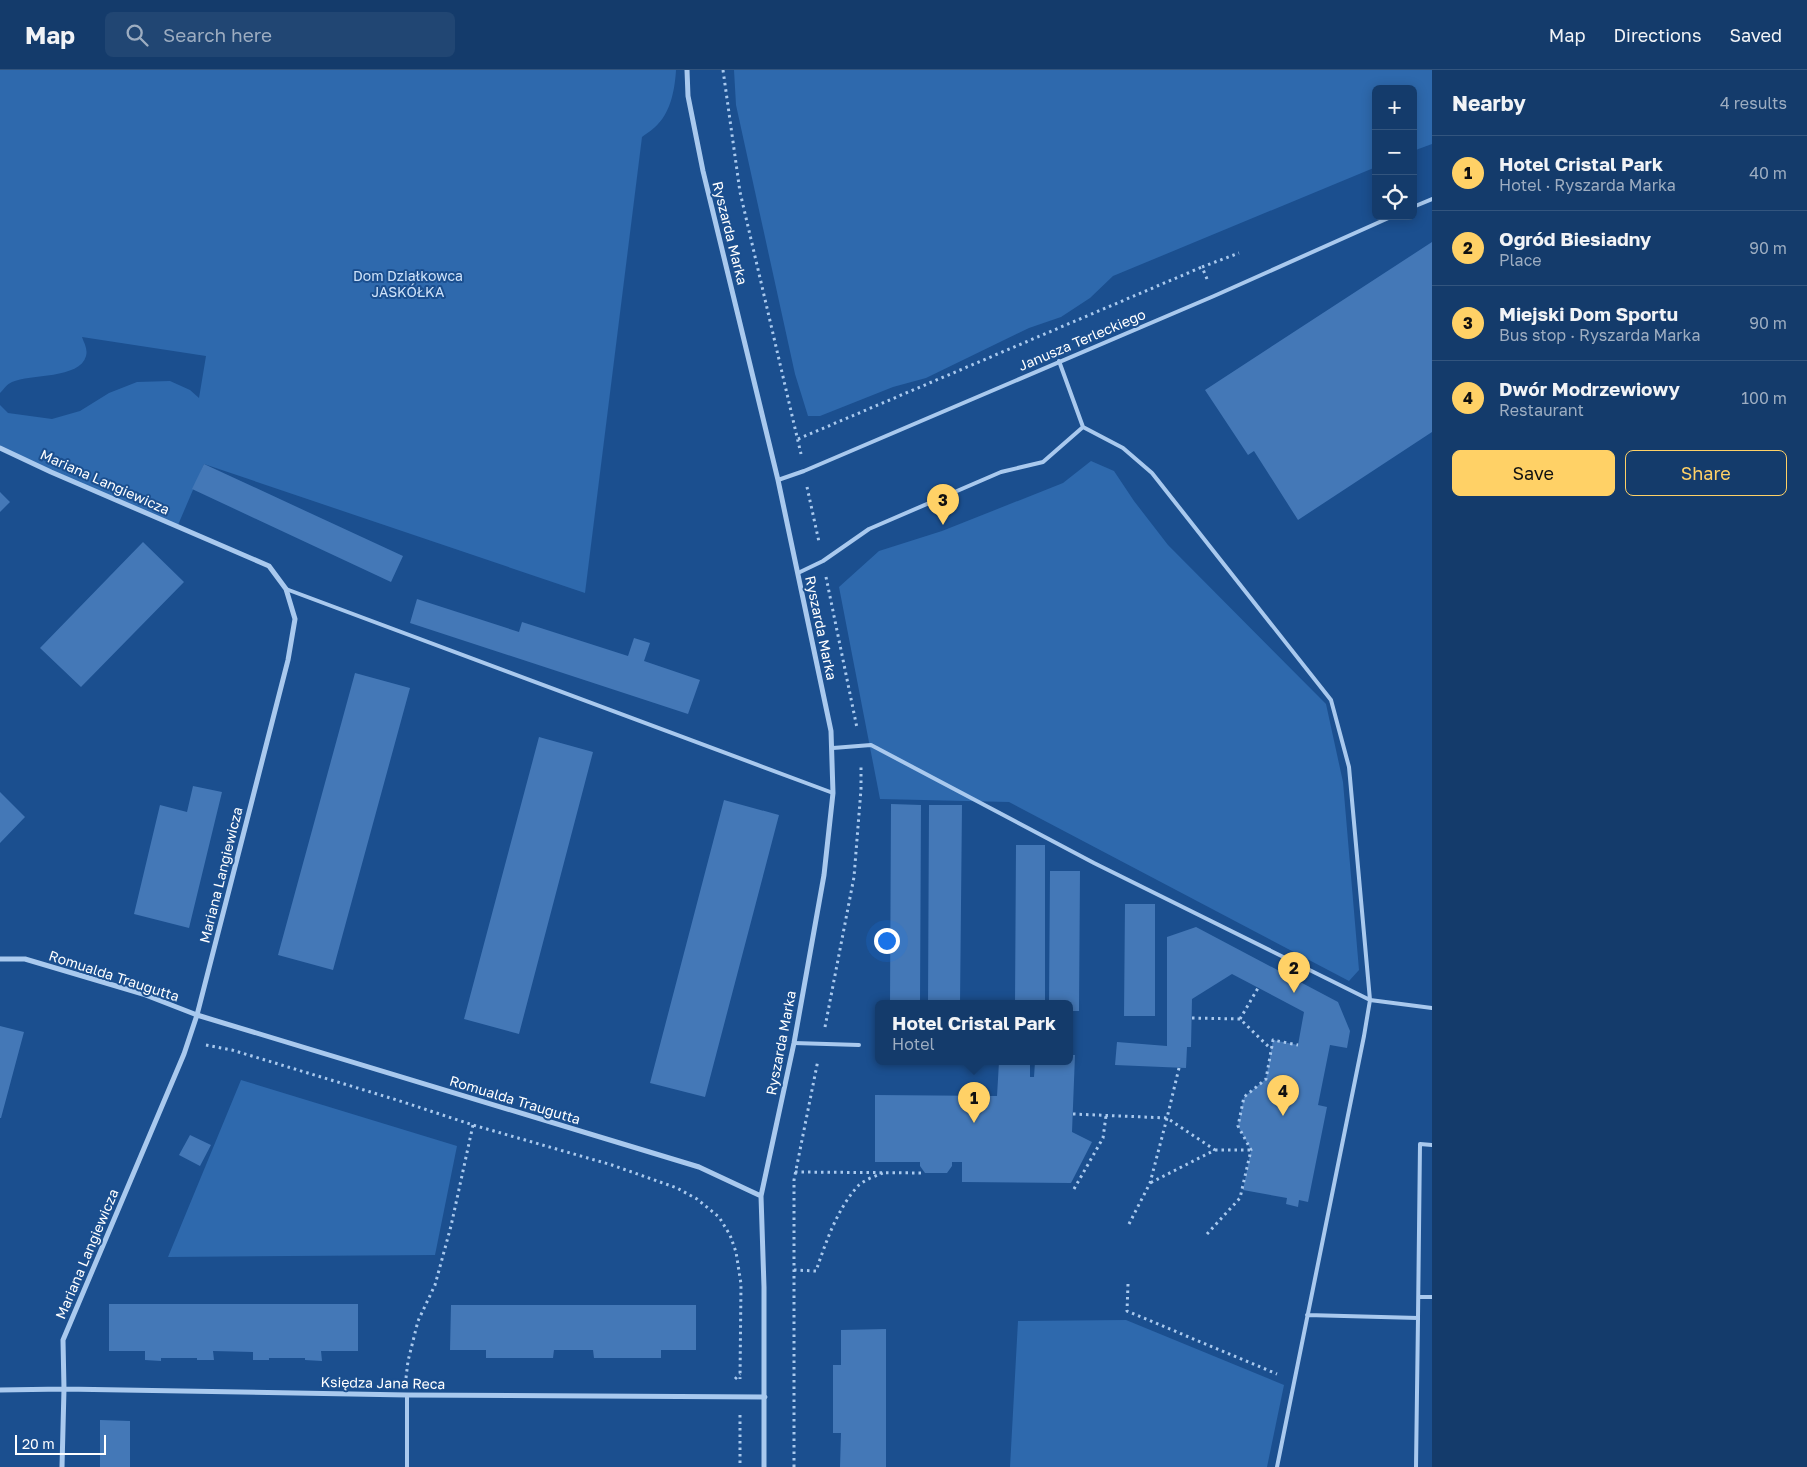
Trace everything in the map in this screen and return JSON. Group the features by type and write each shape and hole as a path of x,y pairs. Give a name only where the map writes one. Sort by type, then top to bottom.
{"street":[{"name":"Ryszarda Marka","path":"687,70 688,96 703,171 778,480 831,730 833,793 824,875 794,1043 761,1196"},
{"name":"Mariana Langiewicza","path":"0,448 60,476 269,566 286,589 295,619 288,660 197,1015 184,1054 63,1340 62,1467"},
{"name":"Romualda Traugutta","path":"0,959 25,959 143,994 197,1015 699,1167 761,1196"},
{"path":"761,1196 765,1397 764,1467"},
{"name":"Księdza Jana Reca","path":"0,1390 64,1389 407,1395 765,1397"}],"lane":[{"path":"1417,205 1432,199"},
{"name":"Janusza Terleckiego","path":"778,480 804,471 1214,296 1384,220"},
{"path":"1059,362 1082,427 1123,448 1152,472 1331,700 1349,767 1370,1000 1277,1467"},
{"path":"798,573 822,561 869,528 1000,472 1043,462 1082,427"},
{"path":"286,589 833,793"},
{"path":"832,748 871,744 1094,863 1370,1000 1432,1008"},
{"path":"794,1043 859,1045"},
{"path":"1416,1467 1420,1144 1432,1144"},
{"path":"1418,1297 1432,1297"},
{"path":"1307,1315 1418,1318"},
{"path":"407,1395 407,1467"}],"path":[{"path":"723,70 740,192 798,438 1239,252"},
{"path":"1202,267 1214,296"},
{"path":"1240,1019 1258,988"},
{"path":"1192,1018 1240,1019 1271,1050"},
{"path":"1207,1234 1240,1198 1251,1150 1238,1126 1244,1097 1266,1079 1273,1040 1298,1045"},
{"path":"202,1052 206,1044 232,1050 473,1125 612,1165 677,1188 697,1199 719,1217 730,1235 736,1252 741,1284 740,1467"},
{"path":"1129,1224 1150,1183 1179,1068"},
{"path":"1073,1114 1167,1118 1215,1150"},
{"path":"1074,1189 1103,1138 1106,1116"},
{"path":"415,1381 405,1381 408,1361 418,1321 435,1285 451,1226 473,1125"},
{"path":"1150,1183 1215,1150 1251,1150"},
{"path":"796,1172 924,1173"},
{"path":"794,1270 816,1271 829,1234 846,1202 860,1184 883,1172"},
{"path":"1128,1284 1127,1311 1294,1381"},
{"path":"733,1382 740,1374"}],"green space":[{"name":"Dom Działkowca JASKÓŁKA","path":"0,70 676,70 673,92 666,113 656,126 642,137 585,593 204,464 178,525 0,448 0,405 8,413 52,419 80,411 109,393 137,382 170,381 190,390 199,398 206,356 82,337 86,348 86,356 82,363 74,369 54,375 12,382 0,393"},
{"path":"734,70 1432,70 1432,144 1417,150 1417,85 1372,85 1372,169 1113,276 1090,298 1061,317 1029,328 926,378 893,387 820,416 808,416 795,374 736,105"},
{"path":"1091,461 1114,471 1134,501 1168,545 1326,704 1343,782 1359,970 1349,981 1009,802 880,799 839,587 879,551 942,531 1063,483"},
{"path":"241,1080 457,1146 435,1255 168,1257"},
{"path":"1126,1320 1284,1385 1267,1467 1010,1467 1018,1321"}],"building":[{"path":"1432,242 1432,432 1298,520 1254,451 1248,455 1205,390"},
{"path":"204,464 403,556 391,582 192,489"},
{"path":"0,492 10,502 0,512"},
{"path":"143,542 184,582 81,687 40,648"},
{"path":"417,599 519,632 522,622 628,656 634,638 650,643 644,661 700,680 688,714 410,623"},
{"path":"355,673 410,688 333,970 278,955"},
{"path":"539,737 593,752 519,1034 464,1019"},
{"path":"193,786 222,792 189,928 134,914 160,805 187,812"},
{"path":"0,792 25,817 0,843"},
{"path":"724,800 779,815 705,1097 650,1083"},
{"path":"891,804 921,805 920,1000 890,1000"},
{"path":"929,805 962,805 960,1000 928,1000"},
{"path":"1016,845 1045,845 1045,1000 1015,1000"},
{"path":"1050,871 1080,871 1079,1011 1073,1011 1073,1000 1049,1000"},
{"path":"1125,904 1155,904 1155,1016 1124,1016"},
{"path":"1196,927 1338,1002 1350,1031 1347,1048 1330,1045 1318,1105 1327,1107 1308,1202 1299,1200 1298,1207 1286,1204 1287,1198 1243,1190 1251,1150 1238,1126 1244,1097 1266,1079 1273,1040 1298,1045 1304,1012 1232,974 1192,999 1191,1047 1187,1047 1186,1068 1115,1065 1117,1042 1167,1046 1167,937"},
{"path":"0,1026 24,1032 1,1118 0,1118"},
{"path":"1073,1055 1075,1055 1072,1132 1092,1142 1071,1183 962,1182 962,1162 952,1162 952,1166 947,1173 925,1173 920,1166 920,1162 875,1162 875,1095 997,1096 999,1065 1030,1065 1030,1077 1034,1077 1035,1065 1073,1065"},
{"path":"190,1135 211,1145 200,1166 179,1155"},
{"path":"109,1304 358,1304 358,1351 321,1351 322,1361 305,1360 305,1358 253,1360 253,1352 213,1351 214,1360 161,1358 161,1361 145,1360 145,1351 109,1351"},
{"path":"451,1305 696,1305 696,1350 661,1350 661,1358 594,1358 593,1350 554,1350 553,1358 486,1358 486,1350 450,1350"},
{"path":"886,1329 886,1467 840,1467 841,1433 833,1433 833,1365 841,1365 841,1330"},
{"path":"100,1420 130,1421 130,1467 100,1467"}],"place":[{"name":"Miejski Dom Sportu","path":"943,525"},
{"name":"Ogród Biesiadny","path":"1294,993"},
{"name":"Dwór Modrzewiowy","path":"1283,1116"},
{"name":"Hotel Cristal Park","path":"974,1123"}]}
